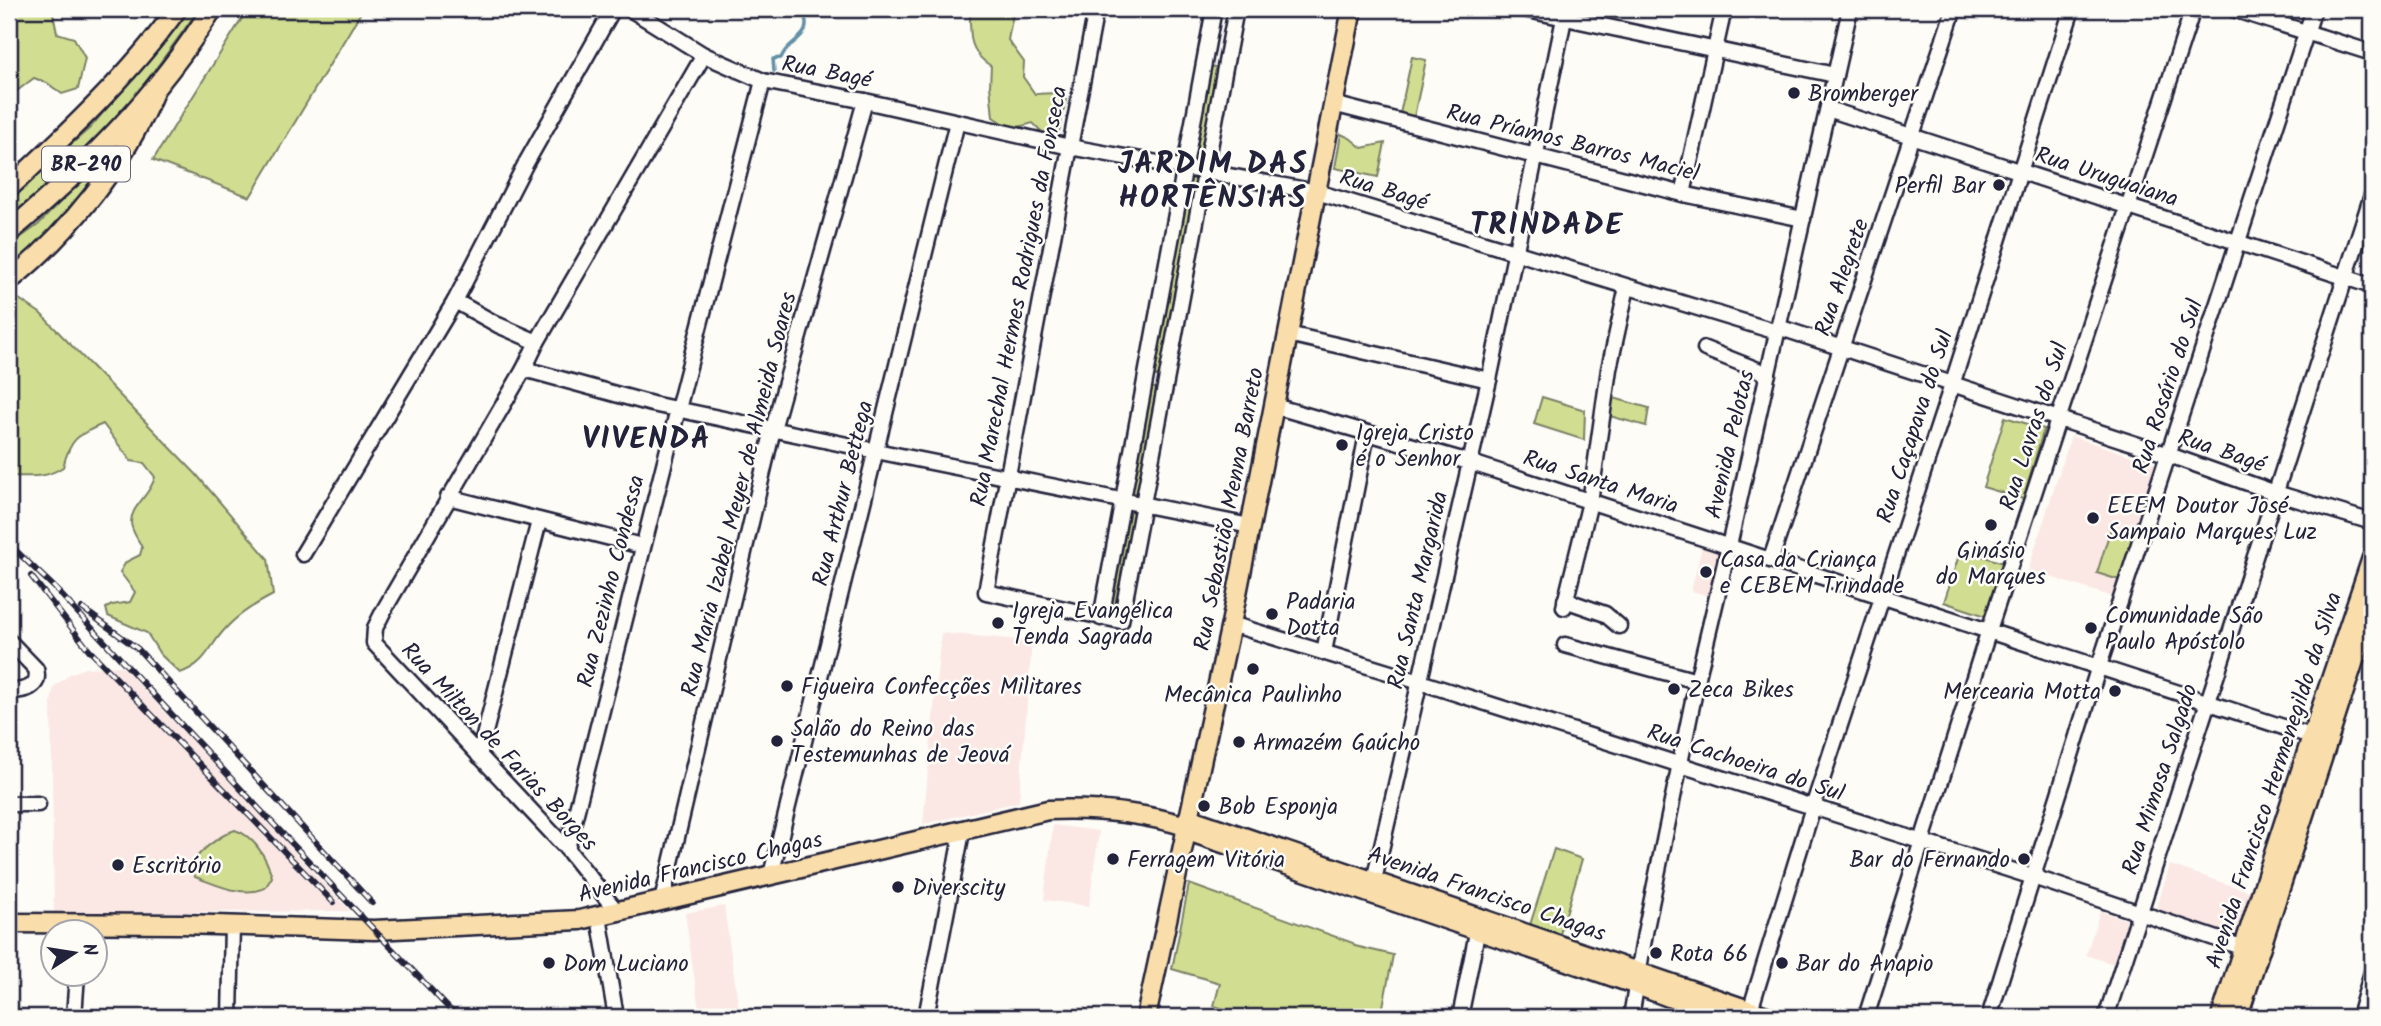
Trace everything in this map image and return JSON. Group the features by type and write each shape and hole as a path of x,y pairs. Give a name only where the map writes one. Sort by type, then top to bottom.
{"highway":[{"name":"BR-290","path":"9,232 99,151 156,87 212,9"}],"main road":[{"path":"9,188 122,78 177,9"},
{"name":"Rua Sebastião Menna Barreto","path":"1146,1017 1231,624 1352,9"},
{"path":"9,281 41,253 86,203 144,116 156,87"},
{"name":"Avenida Francisco Hermenegildo da Silva","path":"2238,1017 2252,950 2319,739 2372,558"},
{"name":"Avenida Francisco Hermenegildo da Silva","path":"2319,739 2372,605"},
{"name":"Avenida Francisco Chagas","path":"108,927 232,925 374,930 518,925 599,917 1048,810 1070,809 1134,815 1186,824 1638,978 1749,1014 1769,1017"},
{"name":"Avenida Francisco Chagas","path":"9,923 38,925"},
{"name":"Avenida Francisco Hermenegildo da Silva","path":"2221,1017 2252,950"},
{"name":"Avenida Francisco Chagas","path":"1638,978 1722,1017"}],"street":[{"path":"303,554 456,301 526,163 613,9"},
{"name":"Rua Bagé","path":"630,9 704,55 763,81 1070,147 1317,192 1627,287 1841,348 2169,455 2276,493 2372,522"},
{"name":"Rua Marechal Hermes Rodrigues da Fonseca","path":"1097,9 986,592 1101,618"},
{"path":"1214,9 1101,618 1121,621 1236,9"},
{"path":"1523,9 1565,14 1716,52 1835,75"},
{"path":"1683,194 1724,9"},
{"name":"Avenida Pelotas","path":"1631,1017 1697,681 1850,9"},
{"name":"Rua Alegrete","path":"1772,559 1954,9"},
{"name":"Rua Caçapava do Sul","path":"1749,1014 1813,807 2072,9"},
{"name":"Rua Lavras do Sul","path":"1866,1017 1989,630 2193,9"},
{"path":"2233,9 2372,52"},
{"name":"Rua Rosário do Sul","path":"1989,1017 2099,666 2314,9"},
{"name":"Rua Santa Margarida","path":"1373,887 1517,254 1565,14"},
{"path":"642,546 448,497 704,55"},
{"path":"1204,59 1226,62"},
{"name":"Rua Zezinho Condessa","path":"567,849 642,546 763,81"},
{"name":"Rua Maria Izabel Meyer de Almeida Soares","path":"662,901 774,429 865,101"},
{"name":"Rua Príamos Barros Maciel","path":"1333,104 1683,194 1803,219"},
{"name":"Rua Uruguaiana","path":"1828,109 2372,286"},
{"name":"Rua Arthur Bettega","path":"771,875 957,122"},
{"name":"Rua Mimosa Salgado","path":"2106,1017 2372,195"},
{"path":"1619,626 1605,614 1564,603 1590,502 1609,369 1627,287"},
{"path":"456,301 498,325 537,342"},
{"path":"1288,334 1489,380"},
{"path":"1704,349 1768,374"},
{"path":"524,369 609,394 678,409 1250,526"},
{"path":"1145,381 1165,384"},
{"name":"Rua Santa Maria","path":"1274,406 1469,462 2319,739"},
{"path":"1324,652 1367,434"},
{"name":"Rua Milton de Farias Borges","path":"448,497 375,628 374,643 567,849 618,913"},
{"path":"479,756 539,521"},
{"name":"Rua Cachoeira do Sul","path":"1231,624 2033,877 2252,950"},
{"path":"9,641 36,669 37,681 29,689 9,691"},
{"path":"1565,645 1697,681"},
{"path":"9,804 38,804"},
{"path":"926,1017 962,832"},
{"path":"599,917 616,1017"},
{"path":"1460,1017 1479,923"},
{"path":"230,1017 232,925"},
{"path":"2359,1017 2372,972"},
{"path":"74,1017 76,988"}],"shaded area":[{"name":"EEEM Doutor José Sampaio Marques Luz","path":"2071,436 2159,465 2116,598 2028,570"},
{"name":"Casa da Criança e CEBEM Trindade","path":"1702,547 1720,552 1709,596 1691,591"},
{"path":"941,633 1032,641 1019,802 923,824"},
{"path":"122,666 350,911 54,913 51,702 54,687 70,674 85,668"},
{"path":"1053,825 1099,831 1089,906 1044,900"},
{"path":"2170,865 2254,893 2240,937 2156,909"},
{"path":"724,906 740,1017 700,1017 685,913"},
{"path":"2100,911 2130,921 2116,965 2086,955"}],"green space":[{"path":"9,9 52,9 57,33 74,38 85,58 78,89 62,94 47,83 34,78 9,97"},
{"path":"187,9 199,9 119,116 52,182 9,218 9,198 90,128 173,31"},
{"path":"248,9 363,9 250,197 153,160"},
{"path":"970,9 1014,9 1008,40 1024,62 1023,77 1035,94 1056,93 1066,99 1056,134 1044,134 1033,123 1011,129 993,117 991,66 983,61 974,48"},
{"path":"1412,57 1426,60 1414,117 1400,114"},
{"path":"1209,66 1220,68 1202,158 1192,156"},
{"path":"1341,134 1362,148 1385,143 1378,177 1335,168"},
{"path":"124,141 88,194 9,277 9,246 38,225 114,146"},
{"path":"1188,178 1199,180 1162,377 1151,375"},
{"path":"16,297 40,313 196,474 268,559 273,595 232,622 202,659 189,669 180,673 160,654 147,633 108,616 106,608 130,602 135,592 120,572 126,562 140,555 142,548 131,522 134,511 155,477 144,463 131,461 103,424 76,439 63,467 56,471 37,476 9,476 9,299"},
{"path":"1149,387 1160,389 1140,494 1129,492"},
{"path":"1542,397 1585,410 1584,440 1534,424"},
{"path":"1610,397 1649,408 1646,426 1606,415"},
{"path":"2005,417 2044,429 2023,499 1983,487"},
{"path":"1126,511 1137,513 1118,612 1108,610"},
{"path":"2111,528 2133,535 2119,580 2097,573"},
{"path":"1961,549 2006,564 1989,617 1944,602"},
{"path":"235,830 254,842 267,862 272,877 265,888 239,891 195,877 193,867 198,855"},
{"path":"1554,849 1582,859 1560,934 1530,925"},
{"path":"1189,884 1353,943 1355,946 1393,955 1381,1017 1252,1017 1214,1006 1220,983 1172,969"}],"waterway":[{"path":"774,71 773,59 781,58 803,33 806,28 803,11 810,9"}],"railway":[{"path":"9,544 54,587 457,1017"},
{"path":"31,576 89,650 333,902"},
{"path":"82,608 138,649 372,903"}],"place":[{"name":"Bromberger","path":"1794,93"},
{"name":"Perfil Bar","path":"1999,185"},
{"name":"Igreja Cristo é o Senhor","path":"1342,445"},
{"name":"EEEM Doutor José Sampaio Marques Luz","path":"2093,518"},
{"name":"Ginásio do Marques","path":"1991,525"},
{"name":"Casa da Criança e CEBEM Trindade","path":"1706,572"},
{"name":"Padaria Dotta","path":"1272,614"},
{"name":"Igreja Evangélica Tenda Sagrada","path":"998,623"},
{"name":"Comunidade São Paulo Apóstolo","path":"2091,628"},
{"name":"Mecânica Paulinho","path":"1253,669"},
{"name":"Figueira Confecções Militares","path":"787,686"},
{"name":"Zeca Bikes","path":"1674,689"},
{"name":"Mercearia Motta","path":"2115,691"},
{"name":"Salão do Reino das Testemunhas de Jeová","path":"777,741"},
{"name":"Armazém Gaúcho","path":"1239,742"},
{"name":"Bob Esponja","path":"1204,806"},
{"name":"Ferragem Vitória","path":"1113,859"},
{"name":"Bar do Fernando","path":"2024,859"},
{"name":"Escritório","path":"118,865"},
{"name":"Diverscity","path":"898,887"},
{"name":"Rota 66","path":"1656,953"},
{"name":"Dom Luciano","path":"549,963"},
{"name":"Bar do Anapio","path":"1782,963"}],"district":[{"name":"JARDIM DAS HORTÊNSIAS","path":"1213,180"},
{"name":"TRINDADE","path":"1547,224"},
{"name":"VIVENDA","path":"647,438"}]}
